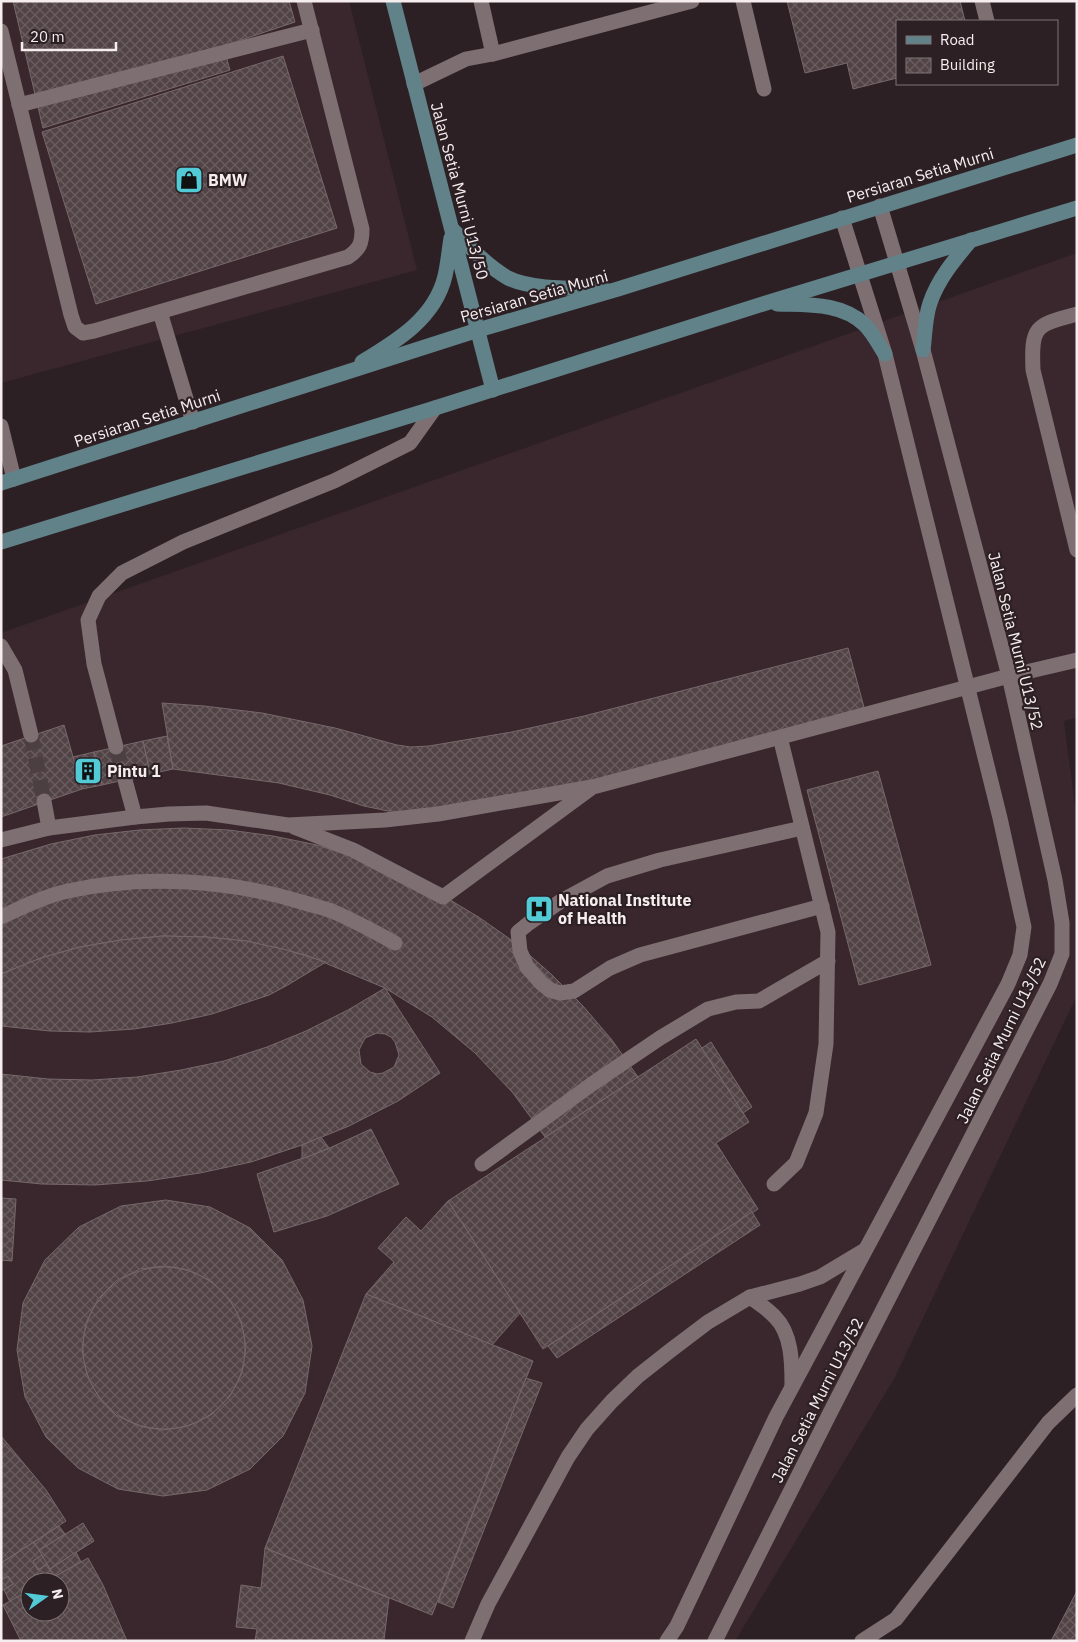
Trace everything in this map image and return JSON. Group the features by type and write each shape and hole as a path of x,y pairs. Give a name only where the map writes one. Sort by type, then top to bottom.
{"street":[{"path":"1,31 8,86 19,105 75,327 83,333 348,257 358,250 362,241 362,229 304,1"},
{"name":"Jalan Setia Murni U13/50","path":"393,1 493,390"},
{"path":"481,1 493,54"},
{"path":"414,84 466,58 493,54 692,1"},
{"path":"743,1 764,89"},
{"path":"982,1 987,20"},
{"path":"19,105 312,30"},
{"name":"Persiaran Setia Murni","path":"8,481 478,330 618,289 1077,145"},
{"name":"Jalan Setia Murni U13/52","path":"715,1641 1050,984 1062,954 1062,923 1055,880 1009,676 923,350 880,206"},
{"path":"1,542 972,239 1077,208"},
{"name":"Jalan Setia Murni U13/52","path":"667,1641 678,1626 776,1417 1008,984 1020,955 1024,927 1000,818 885,354 842,218"},
{"path":"452,230 487,264 510,279 540,286 618,289"},
{"path":"337,376 392,344 414,326 433,305 445,277 452,230"},
{"path":"923,350 929,304 941,279 953,261 972,239"},
{"path":"766,303 824,306 848,312 866,325 885,354"},
{"path":"160,312 193,422"},
{"path":"1077,314 1047,322 1036,332 1032,345 1033,370 1077,550"},
{"path":"116,748 94,664 88,620 100,596 122,572 174,547 334,481 410,443 435,408"},
{"path":"1,426 8,481"},
{"path":"1,646 16,670 31,735"},
{"path":"1,840 49,828 135,817 206,813 288,825 385,820 438,814 592,787 1009,676 1077,660"},
{"path":"774,1184 796,1163 816,1113 826,1044 828,961 828,932 780,736"},
{"path":"125,780 135,817"},
{"path":"288,825 353,850 443,897 592,787"},
{"path":"44,801 49,828"},
{"path":"802,828 660,860 607,876 561,901 518,932 520,951 527,967 540,983 560,994 574,991 610,968 640,955 822,906"},
{"path":"1,917 66,891 86,887 145,881 189,883 231,886 278,895 332,911 395,943"},
{"path":"482,1164 592,1084 660,1038 708,1009 736,1002 759,1000 828,961"},
{"path":"472,1641 488,1604 563,1466 587,1429 612,1401 638,1376 708,1322 750,1297 820,1277 866,1249"},
{"path":"750,1297 776,1317 786,1336 792,1359 792,1387"},
{"path":"862,1641 896,1619 1041,1431 1077,1395"}],"shaded area":[{"path":"1,1 349,1 417,270 1,383"},
{"name":"National Institute of Health","path":"1077,253 1077,717 1064,721 1077,822 1077,995 894,1379 735,1641 1,1641 1,633"}],"building":[{"path":"13,1 289,1 295,22 223,46 230,70 43,128"},
{"path":"787,1 960,1 965,20 896,20 896,78 853,89 847,63 805,73"},
{"name":"BMW","path":"283,56 337,228 96,304 42,132"},
{"path":"848,648 865,711 596,779 412,812 388,811 364,806 330,795 279,783 173,769 162,703 262,713 335,728 397,745 411,747 429,746 512,732 584,716"},
{"path":"64,725 82,789 1,817 1,746"},
{"path":"167,736 173,769 150,774 143,741"},
{"path":"143,741 150,774 102,785 94,752"},
{"name":"Pintu 1","path":"94,752 102,785 82,789 73,757"},
{"path":"878,771 931,965 859,985 807,790"},
{"path":"184,828 229,830 317,845 360,859 442,895 480,918 517,944 551,974 583,1006 612,1040 638,1077 545,1137 513,1093 475,1053 432,1017 385,988 306,955 246,941 206,937 163,936 121,940 80,947 41,958 1,974 1,859 51,844 95,835 139,830"},
{"path":"163,936 206,937 246,941 287,950 326,962 269,995 212,1014 172,1023 134,1029 90,1032 50,1031 1,1026 1,974 41,958 80,947 121,940"},
{"path":"385,988 440,1073 398,1101 349,1126 302,1145 251,1162 200,1173 147,1181 95,1185 42,1184 1,1180 1,1074 48,1079 92,1080 137,1077 181,1070 224,1061 267,1047 306,1031 348,1010","holes":["377,1033 385,1034 395,1042 399,1055 394,1067 383,1073 370,1072 361,1064 359,1050 365,1038"]},
{"path":"696,1039 749,1122 716,1143 758,1209 543,1349 448,1201"},
{"path":"711,1042 752,1107 743,1113 702,1048"},
{"path":"371,1129 399,1184 327,1216 274,1232 257,1174 323,1151"},
{"path":"321,1137 329,1148 302,1159 302,1145"},
{"path":"1,1198 16,1199 12,1261 1,1260"},
{"path":"166,1200 210,1207 250,1228 282,1260 303,1300 312,1346 305,1393 283,1436 250,1469 207,1490 163,1496 118,1489 78,1468 46,1437 25,1397 17,1350 23,1303 45,1260 79,1227 121,1206","holes":["165,1266 189,1270 211,1281 229,1299 241,1321 246,1347 242,1373 230,1396 211,1415 188,1426 163,1430 139,1426 116,1415 99,1397 87,1375 82,1349 86,1323 98,1299 116,1281 140,1269"]},
{"path":"448,1201 520,1313 492,1345 366,1294 394,1262 378,1248 406,1217 421,1231"},
{"path":"752,1212 760,1225 557,1358 548,1346"},
{"path":"172,1267 188,1270 202,1276 216,1285 227,1296 242,1324 245,1348 244,1364 236,1386 227,1400 216,1411 188,1426 156,1429 140,1426 126,1420 112,1411 101,1400 86,1372 83,1340 86,1324 92,1310 101,1296 112,1285 140,1270"},
{"path":"366,1294 533,1361 432,1615 265,1548"},
{"path":"526,1378 542,1383 453,1608 438,1602"},
{"path":"1,1436 46,1490 66,1521 1,1563"},
{"path":"83,1523 94,1541 50,1569 38,1551"},
{"path":"59,1526 65,1534 38,1551 34,1542"},
{"path":"34,1542 42,1555 33,1561 38,1570 47,1564 51,1572 20,1572 20,1596 10,1602 4,1590 13,1584 8,1576 1,1580 1,1563"},
{"path":"265,1548 389,1598 384,1640 255,1641 257,1629 236,1627 241,1585 261,1588"},
{"path":"76,1552 81,1562 63,1572 52,1572 50,1569"},
{"path":"42,1555 47,1564 38,1570 33,1561"},
{"path":"88,1558 103,1585 127,1641 21,1641 3,1605 20,1596 20,1622 70,1622 70,1572 63,1572"},
{"path":"8,1576 13,1584 1,1591 1,1580"},
{"path":"1077,1591 1077,1641 1051,1641"}],"tunnel":[{"path":"31,735 44,801"},
{"path":"116,747 125,780"}],"place":[{"name":"BMW","path":"189,180"},
{"name":"Pintu 1","path":"88,771"},
{"name":"National Institute of Health","path":"539,909"}]}
